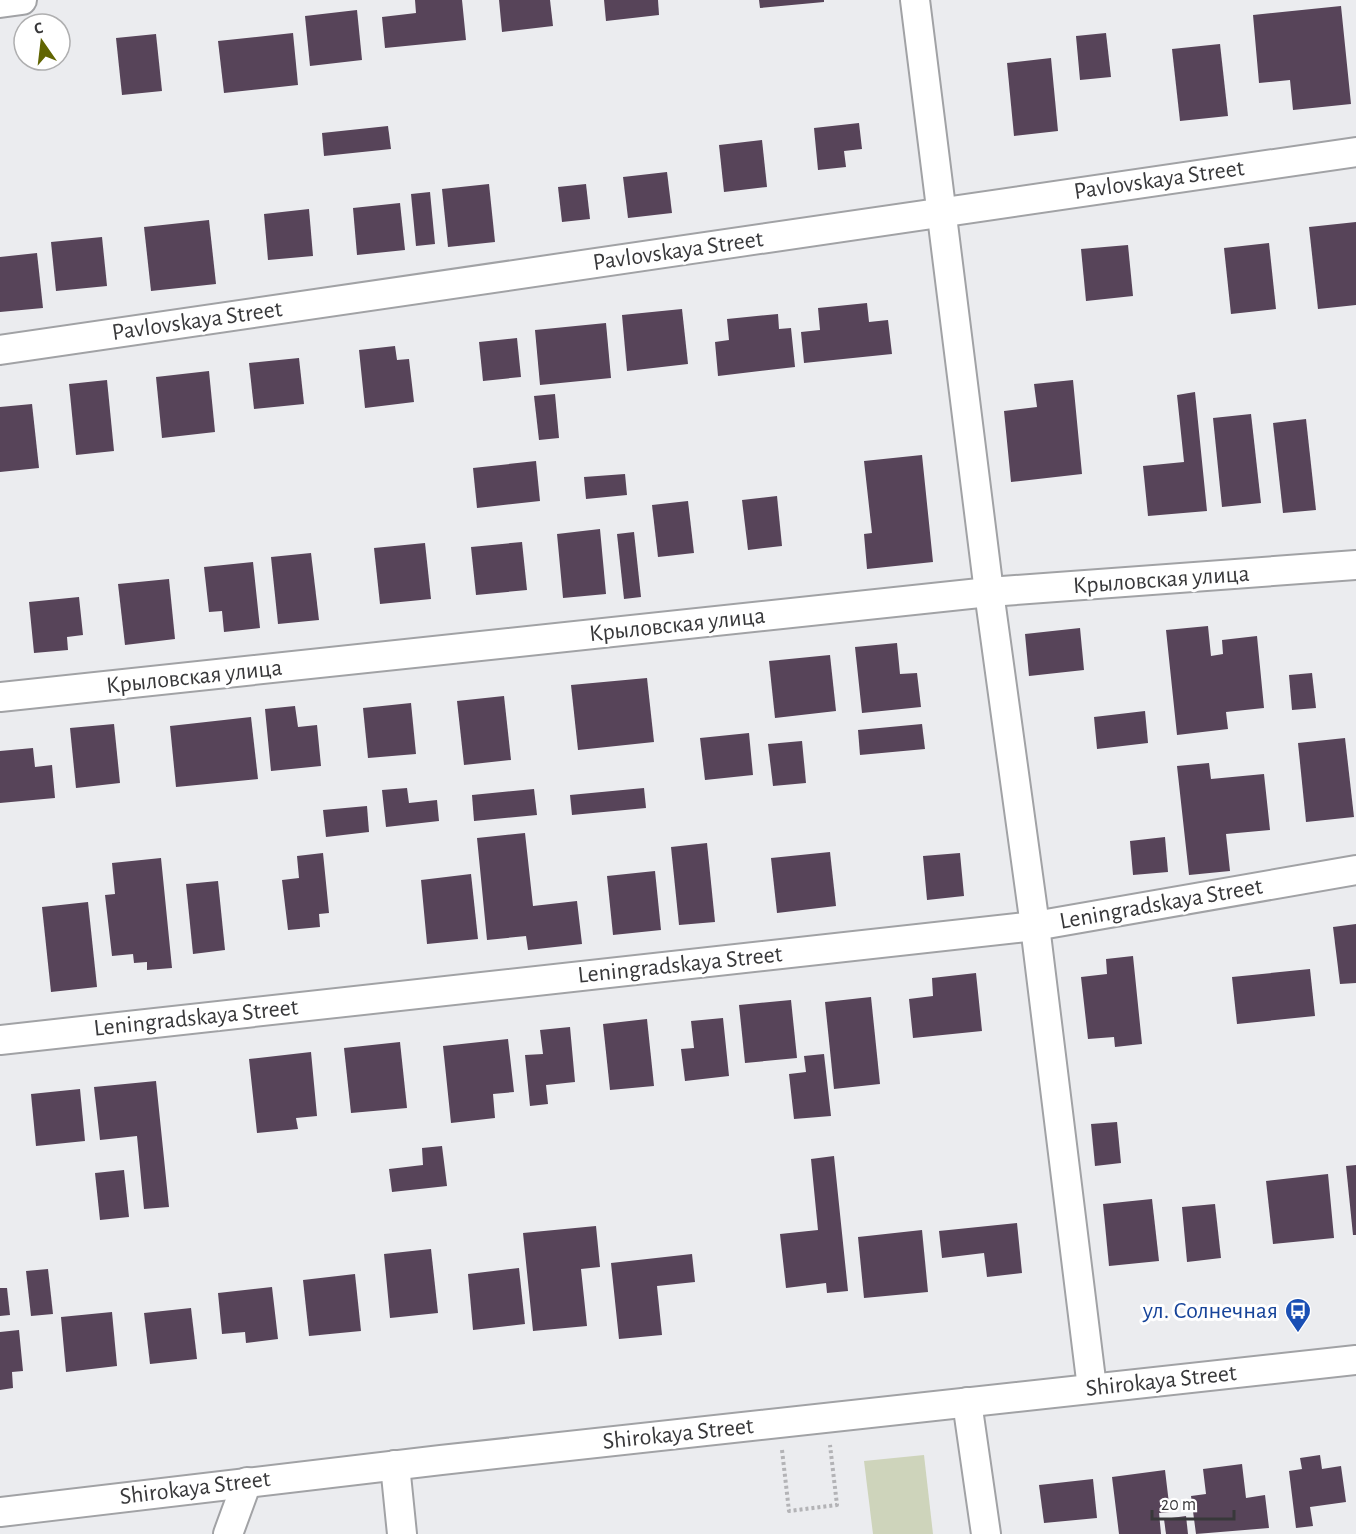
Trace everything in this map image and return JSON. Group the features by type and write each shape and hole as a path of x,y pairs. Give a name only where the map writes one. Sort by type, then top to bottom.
{"street":[{"path":"0,3 22,0"},
{"path":"915,0 989,592 1035,926 1092,1388"},
{"name":"Pavlovskaya Street","path":"0,350 1356,152"},
{"name":"Крыловская улица","path":"0,697 989,592 1356,565"},
{"name":"Leningradskaya Street","path":"0,1040 1035,926 1356,870"},
{"name":"Shirokaya Street","path":"9,1519 247,1482 1356,1360"},
{"path":"967,1402 986,1534"},
{"path":"395,1465 402,1534"},
{"path":"228,1534 247,1482"}],"path":[{"path":"779,1423 789,1510 837,1505 827,1417"}],"green space":[{"path":"924,1455 933,1534 873,1534 864,1461"}],"building":[{"path":"415,0 462,0 466,40 385,48 382,17 416,13"},
{"path":"499,0 550,0 553,26 502,32"},
{"path":"604,0 658,0 659,15 606,21"},
{"path":"759,0 824,0 824,2 760,8"},
{"path":"1341,6 1351,104 1293,110 1290,80 1259,83 1253,15"},
{"path":"357,10 362,60 310,66 305,16"},
{"path":"293,33 298,85 224,93 218,41"},
{"path":"1106,33 1111,77 1080,80 1076,36"},
{"path":"156,34 162,91 122,95 116,38"},
{"path":"1220,44 1228,116 1180,121 1172,49"},
{"path":"1051,58 1058,131 1014,136 1007,63"},
{"path":"859,123 862,149 844,151 846,167 818,170 814,128"},
{"path":"388,126 391,149 324,156 322,133"},
{"path":"762,140 767,187 724,192 719,145"},
{"path":"667,172 672,213 628,218 623,177"},
{"path":"489,184 495,242 448,247 442,189"},
{"path":"586,184 590,219 562,222 558,187"},
{"path":"430,192 435,244 416,246 411,194"},
{"path":"400,203 405,250 357,255 353,208"},
{"path":"309,209 313,256 268,260 264,214"},
{"path":"209,220 216,284 151,291 144,227"},
{"path":"1356,222 1356,305 1318,309 1309,227"},
{"path":"102,237 107,286 56,291 51,242"},
{"path":"1269,243 1276,309 1231,314 1224,248"},
{"path":"1128,245 1133,296 1086,301 1081,249"},
{"path":"37,253 43,308 0,312 0,257"},
{"path":"867,303 869,322 888,320 892,354 804,363 801,332 820,330 818,308"},
{"path":"682,309 688,364 627,371 622,315"},
{"path":"778,314 779,329 791,328 795,367 718,376 715,342 729,340 727,319"},
{"path":"606,323 611,378 540,385 535,330"},
{"path":"517,338 521,377 483,381 479,342"},
{"path":"395,346 397,360 409,359 414,402 365,408 359,350"},
{"path":"299,358 304,404 254,409 249,363"},
{"path":"209,371 215,432 162,438 156,377"},
{"path":"107,380 114,451 76,455 69,384"},
{"path":"1073,380 1082,474 1011,482 1004,411 1037,407 1034,384"},
{"path":"1195,392 1207,511 1148,516 1143,466 1184,462 1177,395"},
{"path":"555,394 559,438 539,440 534,396"},
{"path":"32,404 39,468 0,472 0,407"},
{"path":"1251,414 1261,503 1222,507 1213,418"},
{"path":"1306,419 1316,510 1283,513 1273,423"},
{"path":"922,455 933,562 867,569 864,534 872,533 864,461"},
{"path":"536,461 540,501 477,508 473,468"},
{"path":"625,474 627,495 586,499 584,477"},
{"path":"777,496 782,546 748,550 742,500"},
{"path":"688,501 694,553 658,557 652,505"},
{"path":"600,529 606,594 563,598 557,534"},
{"path":"634,532 641,597 624,599 617,534"},
{"path":"522,542 527,590 476,595 471,547"},
{"path":"425,543 431,599 380,604 374,548"},
{"path":"311,553 319,620 278,624 271,557"},
{"path":"253,562 260,628 224,632 222,611 209,612 204,567"},
{"path":"169,579 175,639 125,645 118,584"},
{"path":"79,597 83,635 67,637 68,650 34,653 29,602"},
{"path":"1208,626 1211,656 1223,654 1222,640 1257,636 1264,708 1226,712 1228,729 1177,735 1166,630"},
{"path":"1080,628 1084,670 1029,676 1025,634"},
{"path":"897,643 900,674 917,673 921,707 862,713 855,647"},
{"path":"830,655 836,711 775,718 769,661"},
{"path":"1312,673 1316,708 1292,710 1289,675"},
{"path":"647,678 654,742 578,750 571,685"},
{"path":"504,696 511,760 464,765 457,701"},
{"path":"411,703 416,754 368,758 363,708"},
{"path":"295,706 298,727 317,725 321,766 271,771 265,709"},
{"path":"1145,711 1148,743 1097,749 1094,717"},
{"path":"251,717 258,779 176,787 170,726"},
{"path":"114,724 120,783 76,788 70,728"},
{"path":"922,724 925,749 860,755 858,730"},
{"path":"749,733 753,775 705,780 700,738"},
{"path":"1345,738 1354,817 1306,822 1298,743"},
{"path":"802,741 806,783 773,786 768,744"},
{"path":"33,748 35,767 52,765 55,798 0,803 0,751"},
{"path":"1209,763 1211,779 1264,774 1270,830 1226,834 1230,871 1189,875 1177,766"},
{"path":"407,788 409,803 437,800 439,821 386,827 382,790"},
{"path":"644,788 646,808 572,815 570,795"},
{"path":"534,789 537,815 474,821 472,795"},
{"path":"367,806 369,832 326,837 323,810"},
{"path":"525,833 533,906 577,901 582,944 528,950 526,936 487,940 477,838"},
{"path":"1165,837 1168,872 1133,875 1130,841"},
{"path":"707,843 715,922 679,925 671,847"},
{"path":"830,852 836,906 777,913 771,858"},
{"path":"323,853 329,913 319,914 320,927 288,930 282,880 299,878 297,856"},
{"path":"960,853 964,896 927,900 923,856"},
{"path":"161,858 172,968 147,970 147,962 134,963 133,954 112,956 105,895 115,894 112,863"},
{"path":"655,871 661,930 613,935 607,876"},
{"path":"471,874 478,939 427,944 421,880"},
{"path":"218,881 225,950 193,954 186,884"},
{"path":"88,902 97,987 51,992 42,907"},
{"path":"1356,924 1356,983 1340,984 1333,927"},
{"path":"1133,956 1142,1044 1115,1047 1114,1037 1088,1039 1081,977 1107,974 1106,959"},
{"path":"1310,969 1315,1016 1237,1024 1232,977"},
{"path":"976,973 982,1031 913,1038 909,999 933,996 932,978"},
{"path":"871,997 880,1084 834,1089 825,1002"},
{"path":"791,1000 797,1058 745,1063 739,1005"},
{"path":"723,1018 729,1076 685,1081 681,1049 694,1048 691,1021"},
{"path":"647,1019 654,1086 610,1090 603,1024"},
{"path":"570,1027 575,1082 546,1085 548,1104 530,1106 525,1055 543,1054 540,1030"},
{"path":"508,1039 514,1092 493,1094 495,1118 451,1123 443,1046"},
{"path":"400,1042 407,1108 351,1113 344,1048"},
{"path":"311,1052 317,1116 296,1118 298,1129 257,1133 249,1059"},
{"path":"824,1054 831,1116 794,1119 789,1074 806,1072 804,1056"},
{"path":"156,1081 169,1207 144,1209 137,1136 100,1140 94,1087"},
{"path":"80,1089 85,1141 36,1146 31,1094"},
{"path":"1117,1122 1121,1163 1095,1166 1091,1124"},
{"path":"442,1146 447,1186 392,1192 389,1169 423,1165 422,1148"},
{"path":"834,1156 848,1291 827,1293 826,1283 786,1288 780,1234 818,1230 811,1159"},
{"path":"1356,1165 1356,1235 1353,1235 1346,1166"},
{"path":"124,1170 129,1217 100,1220 95,1173"},
{"path":"1328,1174 1334,1238 1273,1244 1266,1181"},
{"path":"1152,1199 1159,1261 1109,1266 1103,1204"},
{"path":"1215,1204 1221,1258 1187,1262 1182,1207"},
{"path":"1017,1223 1022,1273 987,1277 984,1253 942,1258 939,1231"},
{"path":"596,1226 600,1267 581,1269 587,1326 533,1331 523,1233"},
{"path":"922,1230 928,1292 864,1298 858,1237"},
{"path":"431,1249 438,1313 390,1318 384,1254"},
{"path":"692,1254 695,1282 657,1286 662,1335 619,1339 611,1263"},
{"path":"519,1268 525,1324 473,1330 468,1274"},
{"path":"48,1269 53,1314 31,1316 26,1271"},
{"path":"355,1274 361,1331 309,1336 303,1280"},
{"path":"272,1287 278,1339 246,1343 245,1332 222,1334 218,1293"},
{"path":"0,1288 7,1288 10,1315 0,1316"},
{"path":"191,1308 197,1359 150,1364 144,1313"},
{"path":"112,1312 117,1366 66,1372 61,1317"},
{"path":"19,1330 23,1371 12,1372 13,1388 0,1390 0,1332"},
{"path":"1320,1455 1322,1469 1341,1466 1346,1502 1310,1507 1313,1526 1296,1528 1289,1471 1302,1469 1300,1458"},
{"path":"1242,1464 1246,1498 1265,1495 1269,1528 1196,1534 1191,1496 1206,1494 1203,1469"},
{"path":"1165,1470 1170,1512 1159,1513 1161,1534 1119,1534 1112,1477"},
{"path":"1093,1479 1097,1518 1044,1523 1039,1485"},
{"path":"1186,1516 1188,1534 1166,1534 1164,1519"}],"place":[{"name":"ул. Солнечная","path":"1298,1334"}]}
